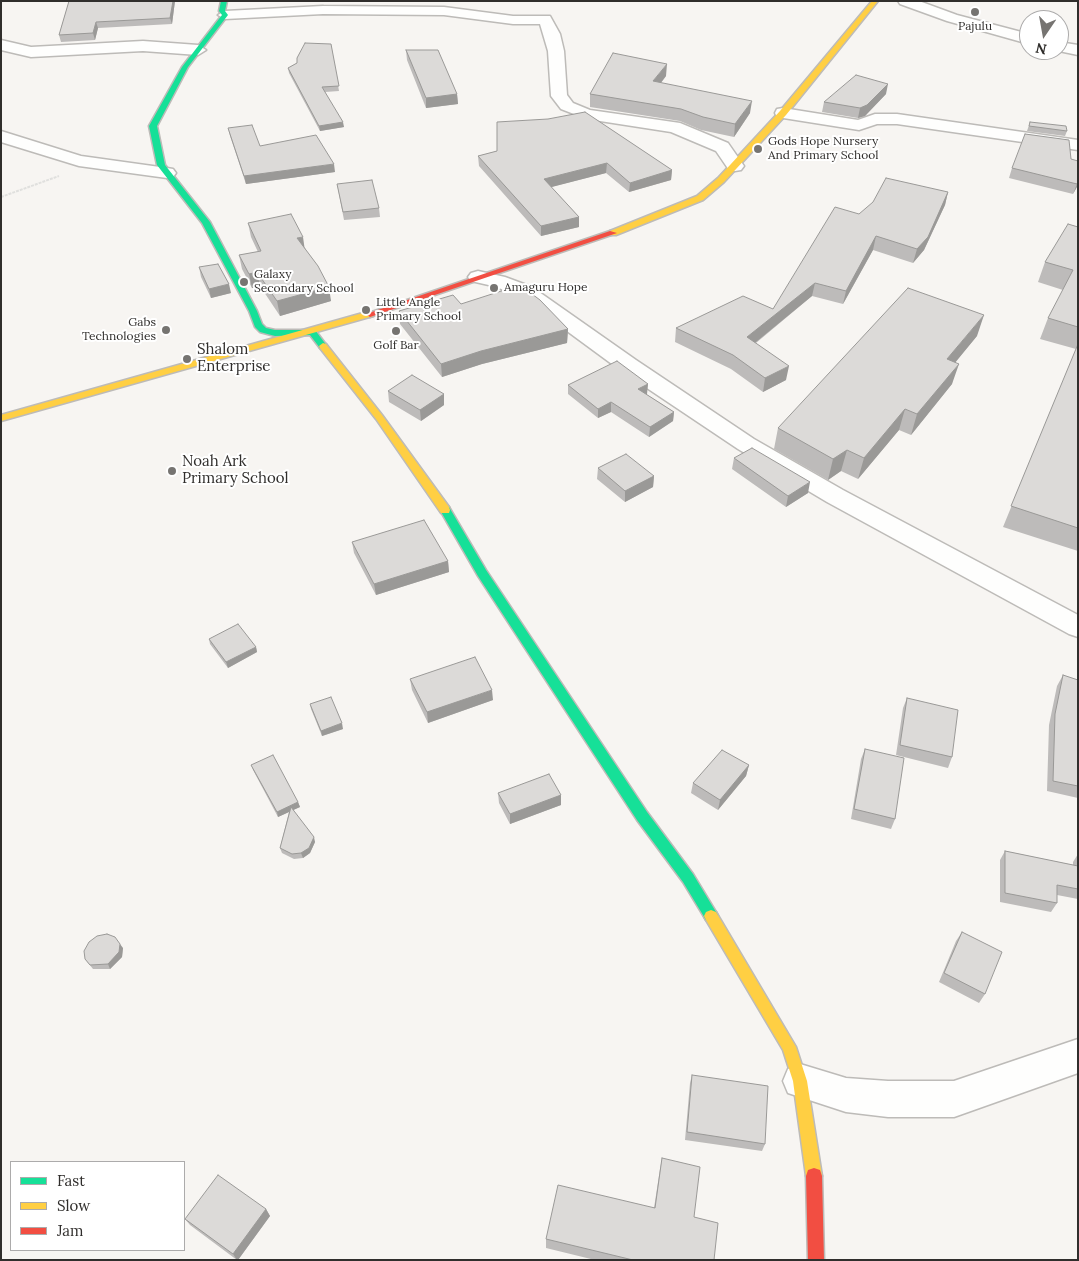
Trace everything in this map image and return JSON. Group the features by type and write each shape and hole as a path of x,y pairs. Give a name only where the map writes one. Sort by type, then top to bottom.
{"street":[{"path":"1,418 312,332 432,295 478,277 596,240 700,198 735,166 783,113 875,1"},
{"path":"905,1 952,18 1019,36"},
{"path":"312,332 275,333 263,330 258,325 206,222 161,166 153,126 185,68 224,8 444,12 513,20 542,13 552,34 556,51 559,96 567,106 587,114 674,127 714,142 722,147 735,166"},
{"path":"1,45 31,52 143,46 198,50"},
{"path":"783,113 859,125 875,119 897,119 1078,145"},
{"path":"1,136 79,161 167,172"},
{"path":"478,277 498,281 525,291 628,365 746,444 835,496 1078,627"},
{"path":"312,332 379,417 416,468 642,816 688,878 777,1024 789,1047 800,1081 814,1178 816,1260"},
{"path":"800,1081 846,1095 863,1097 912,1100 954,1099 1078,1056"}],"building":[{"path":"69,1 173,1 170,18 96,22 93,33 59,35"},
{"path":"305,43 331,44 339,86 322,87 343,122 319,126 288,68 297,63 297,58"},
{"path":"406,50 438,50 457,94 426,98"},
{"path":"613,53 667,64 653,81 752,101 735,124 703,117 681,109 590,94"},
{"path":"856,75 888,84 867,105 860,108 824,102"},
{"path":"585,112 672,170 630,183 607,163 544,179 579,217 541,226 478,156 497,151 497,122 548,119"},
{"path":"1030,122 1066,126 1067,131 1029,126"},
{"path":"252,125 260,146 316,135 334,164 244,176 228,128"},
{"path":"1025,134 1069,140 1071,159 1078,161 1077,184 1012,168"},
{"path":"886,178 948,192 928,237 917,249 876,236 846,291 815,283 747,337 789,366 765,378 733,355 676,328 743,296 773,309 835,207 859,214 873,202"},
{"path":"372,180 379,208 343,212 337,184"},
{"path":"291,214 303,237 297,238 318,266 329,287 277,301 257,272 249,274 239,255 261,251 248,223"},
{"path":"1068,224 1078,227 1078,327 1048,318 1073,270 1045,262"},
{"path":"218,264 229,284 209,289 199,267"},
{"path":"520,285 540,300 568,329 481,351 441,364 399,311 453,295 461,304"},
{"path":"908,288 984,315 947,359 959,364 917,414 905,409 864,458 847,450 833,459 778,428"},
{"path":"1078,344 1078,528 1011,506"},
{"path":"617,361 648,384 638,389 674,412 650,427 611,402 598,409 568,385"},
{"path":"412,375 444,394 420,410 388,391"},
{"path":"752,448 810,482 788,496 734,458"},
{"path":"626,454 654,476 625,491 598,468"},
{"path":"424,520 448,561 374,584 352,542"},
{"path":"238,624 256,647 226,662 209,639"},
{"path":"475,657 492,690 427,712 410,679"},
{"path":"1063,675 1078,680 1078,786 1053,781 1055,714"},
{"path":"331,697 342,723 321,731 310,704"},
{"path":"907,698 958,710 952,757 900,745"},
{"path":"865,749 904,758 895,819 854,809"},
{"path":"722,750 749,765 720,800 693,783"},
{"path":"273,755 298,802 277,812 251,765"},
{"path":"549,774 561,795 510,814 498,793"},
{"path":"291,807 314,837 309,848 301,853 292,854 280,848"},
{"path":"1005,851 1078,866 1078,889 1057,885 1057,903 1005,893"},
{"path":"962,932 1002,952 985,994 944,973"},
{"path":"107,934 115,937 120,944 119,952 108,964 90,965 85,959 84,951 89,942 97,936"},
{"path":"692,1075 768,1086 765,1144 687,1132"},
{"path":"662,1158 700,1167 694,1217 718,1223 714,1260 633,1260 546,1239 558,1185 655,1208"},
{"path":"218,1175 266,1209 233,1254 185,1219"}],"traffic: fast":[{"path":"224,1 222,11 225,15 185,67 153,126 161,165 206,222 253,311 258,325 263,330 275,333 312,332 323,346"},
{"path":"445,510 482,573 642,816 688,878 711,916"}],"traffic: slow":[{"path":"613,233 700,198 721,180 783,113 875,1"},
{"path":"1,418 370,314"},
{"path":"323,346 379,417 445,510"},
{"path":"711,916 789,1047 800,1081 814,1176"}],"traffic: jam":[{"path":"370,314 613,233"},
{"path":"814,1176 816,1260"}],"place":[{"name":"Pajulu","path":"975,12"},
{"name":"Gods Hope Nursery And Primary School","path":"758,149"},
{"name":"Galaxy Secondary School","path":"244,282"},
{"name":"Amaguru Hope","path":"494,288"},
{"name":"Little Angle Primary School","path":"366,310"},
{"name":"Gabs Technologies","path":"166,330"},
{"name":"Golf Bar","path":"396,331"},
{"name":"Shalom Enterprise","path":"187,359"},
{"name":"Noah Ark Primary School","path":"172,471"}]}
